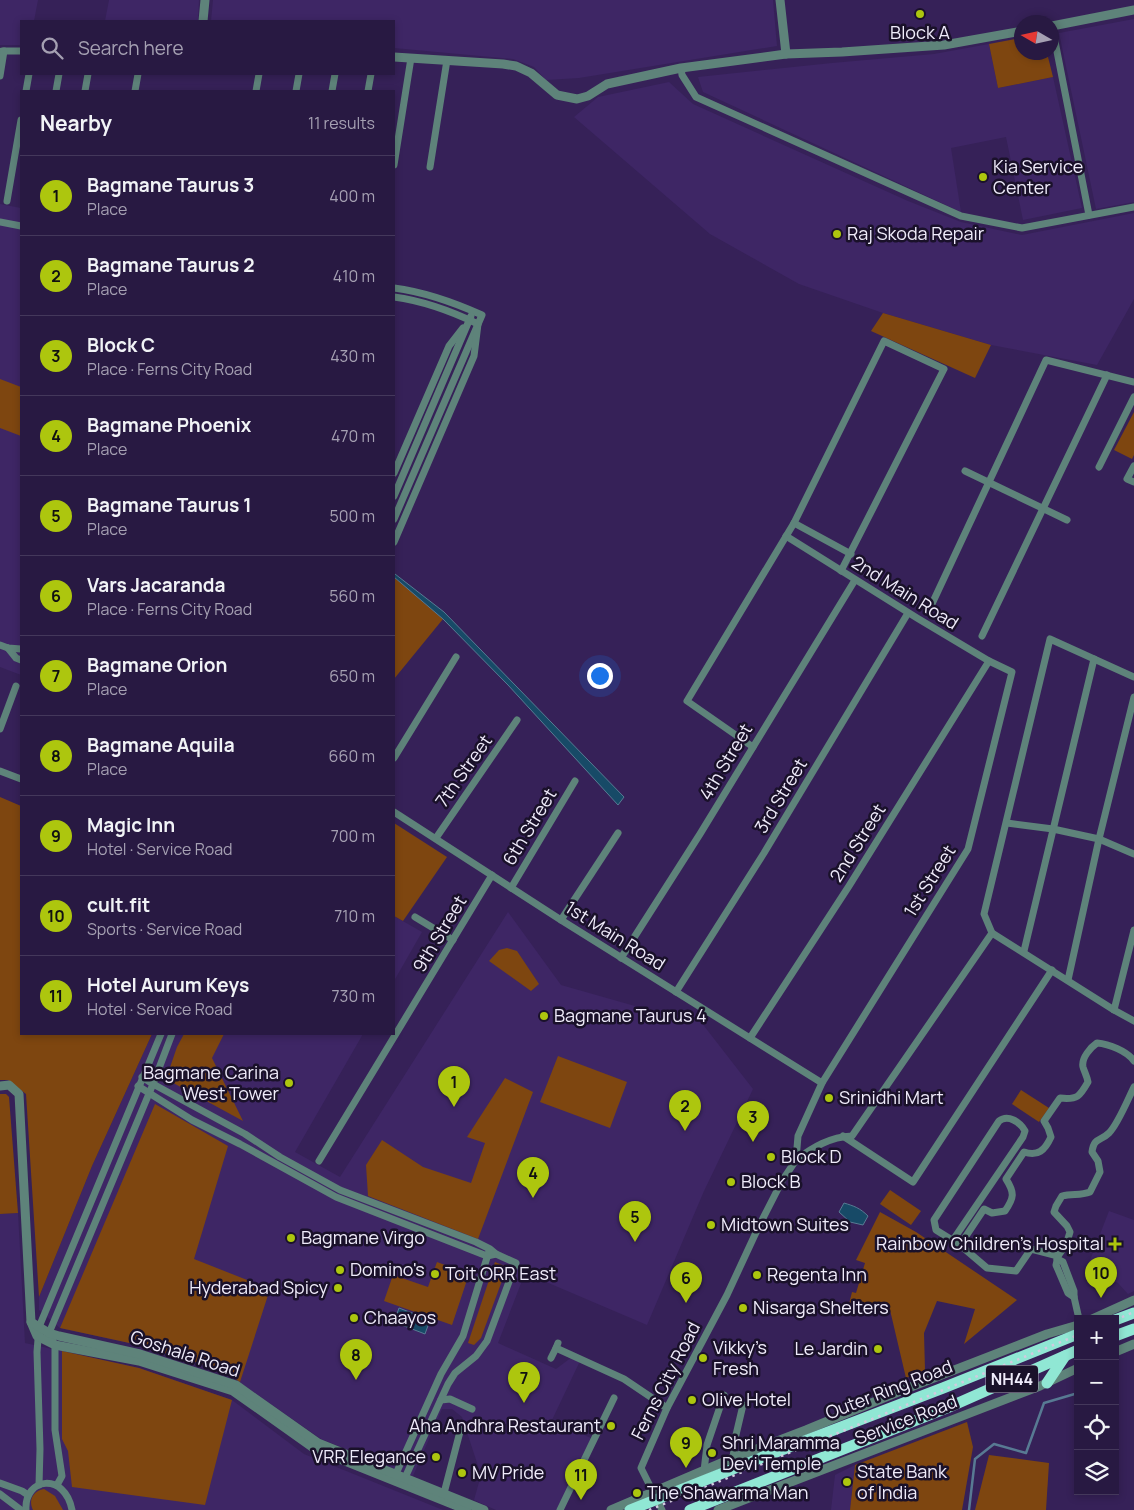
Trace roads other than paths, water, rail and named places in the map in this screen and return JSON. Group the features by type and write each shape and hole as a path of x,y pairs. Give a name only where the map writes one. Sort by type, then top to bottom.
{"highway":[{"path":"1119,1319 1134,1313"},
{"path":"1119,1335 1134,1329"},
{"name":"Outer Ring Road","path":"630,1510 1074,1336"},
{"name":"Outer Ring Road","path":"690,1510 947,1408 1074,1352"},
{"path":"1047,1383 1065,1356"}],"street":[{"path":"203,20 204,0"},
{"path":"780,0 786,54"},
{"path":"1059,25 1134,10"},
{"path":"395,57 516,66 531,73 557,95 577,99 588,96 607,84 681,68 786,54 944,45 1014,32"},
{"path":"0,76 2,51 20,51"},
{"path":"395,159 411,58"},
{"path":"430,167 447,60"},
{"path":"1059,60 1089,215"},
{"path":"681,68 682,75 696,97 961,216 1022,228 1134,207"},
{"path":"26,90 29,75"},
{"path":"56,90 59,75"},
{"path":"85,90 88,75"},
{"path":"135,90 138,75"},
{"path":"256,90 259,75"},
{"path":"296,90 299,75"},
{"path":"332,90 335,75"},
{"path":"368,90 371,75"},
{"path":"7,201 20,136"},
{"path":"0,222 20,226"},
{"path":"395,288 417,291 444,299 482,315 395,517"},
{"path":"395,297 415,300 441,308 478,324"},
{"path":"395,494 474,312"},
{"path":"395,471 449,346 470,320"},
{"path":"395,540 474,356 478,324"},
{"path":"753,747 687,701 794,523 884,341 944,369 841,572"},
{"path":"931,606 1046,360 1134,382"},
{"path":"982,636 1107,376"},
{"path":"1098,467 1134,397"},
{"path":"1134,466 1128,479 1134,482"},
{"path":"965,471 1067,520"},
{"path":"794,523 851,554"},
{"name":"2nd Main Road","path":"786,536 908,613 989,661 1012,672"},
{"name":"4th Street","path":"621,958 700,834 855,580"},
{"name":"3rd Street","path":"676,992 764,853 908,613"},
{"path":"1134,677 1050,639 984,914 992,932 1134,1021"},
{"path":"0,645 8,648 19,659"},
{"path":"8,648 20,647"},
{"path":"395,756 456,657"},
{"path":"1024,951 1094,659"},
{"name":"2nd Street","path":"750,1038 854,878 989,661"},
{"name":"1st Street","path":"817,1094 822,1083 968,850 1012,672"},
{"path":"0,729 16,686"},
{"path":"1068,980 1099,839 1134,697"},
{"name":"7th Street","path":"436,838 518,720"},
{"path":"0,771 20,779"},
{"name":"6th Street","path":"511,888 575,781"},
{"name":"1st Main Road","path":"395,813 621,958 822,1083"},
{"path":"1007,823 1053,829 1099,839 1134,854"},
{"path":"561,920 618,833"},
{"name":"9th Street","path":"319,1161 492,875"},
{"path":"415,918 453,940"},
{"path":"1114,1010 1134,930"},
{"path":"796,1160 811,1149 837,1137 852,1136 992,932"},
{"path":"843,1136 913,1182 1052,970"},
{"path":"36,1328 161,1035"},
{"path":"57,1485 62,1476 56,1430 55,1345 49,1333 154,1084 172,1035"},
{"path":"957,1242 984,1209 992,1213 1005,1211 1012,1200 1012,1188 1006,1179 1024,1152 1031,1154 1039,1153 1047,1146 1051,1137 1044,1121 1060,1098 1072,1099 1081,1095 1088,1082 1083,1068 1083,1060 1093,1046 1097,1043 1104,1044 1130,1056 1134,1062"},
{"path":"142,1077 245,1134 280,1157 340,1190 488,1252"},
{"path":"0,1086 9,1085 19,1094 36,1328 40,1449 39,1485"},
{"path":"138,1086 149,1095 192,1120 336,1197 516,1262 487,1342 476,1356 455,1373 399,1479"},
{"path":"1078,1315 1074,1297 1068,1293 1056,1265 1070,1232 1054,1212 1062,1196 1070,1194 1081,1196 1090,1192 1100,1172 1098,1161 1092,1152 1093,1146 1096,1141 1109,1133 1134,1087"},
{"name":"Ferns City Road","path":"662,1510 641,1468 667,1408 727,1295 782,1181 796,1160 798,1136 817,1094"},
{"path":"957,1242 1023,1137 1024,1130 1022,1127 1009,1118 1003,1118 999,1121 934,1220 936,1230 957,1242 987,1268 1016,1270 1031,1249 1058,1258"},
{"path":"1008,1161 1015,1165"},
{"path":"399,1479 441,1374 463,1336 488,1252"},
{"path":"1101,1315 1134,1300"},
{"name":"Service Road","path":"611,1510 733,1458 1047,1334 1074,1325"},
{"name":"Goshala Road","path":"36,1328 49,1333 140,1354 234,1388 315,1449 443,1497 484,1510"},
{"name":"Goshala Road","path":"36,1328 55,1345 139,1361 234,1388"},
{"path":"1119,1350 1134,1344"},
{"path":"551,1358 557,1345 624,1379 667,1408"},
{"name":"Service Road","path":"718,1510 1047,1383 1074,1370"},
{"path":"704,1470 707,1445 724,1395"},
{"path":"560,1510 614,1398"},
{"path":"440,1400 450,1399 472,1409"},
{"path":"733,1458 735,1439 743,1405"},
{"path":"443,1497 462,1424"},
{"path":"0,1483 22,1491 28,1496"},
{"path":"26,1510 28,1496 39,1485 47,1483 57,1485 68,1494 72,1510"},
{"path":"0,1494 21,1510"},
{"name":"Goshala Road","path":"443,1497 467,1510"}],"water":[{"path":"395,574 444,612 624,797 618,805 508,685 443,619 395,578"},
{"path":"844,1203 857,1208 868,1216 863,1225 850,1222 839,1212"},
{"path":"399,1308 430,1320 425,1334 394,1322"}],"waterway":[{"path":"969,1510 975,1459 994,1444 1026,1453 1044,1403 1074,1394"}],"railway":[{"path":"1119,1318 1134,1312"},
{"path":"649,1510 1074,1337"}],"place":[{"name":"Block A","path":"920,14"},
{"name":"Kia Service Center","path":"983,177"},
{"name":"Raj Skoda Repair","path":"837,234"},
{"name":"Bagmane Taurus 4","path":"544,1016"},
{"name":"Bagmane Carina West Tower","path":"289,1083"},
{"name":"Srinidhi Mart","path":"829,1098"},
{"name":"Bagmane Taurus 3","path":"454,1107"},
{"name":"Bagmane Taurus 2","path":"685,1131"},
{"name":"Block C","path":"753,1142"},
{"name":"Block D","path":"771,1157"},
{"name":"Block B","path":"731,1182"},
{"name":"Bagmane Phoenix","path":"533,1198"},
{"name":"Midtown Suites","path":"711,1225"},
{"name":"Bagmane Virgo","path":"291,1238"},
{"name":"Bagmane Taurus 1","path":"635,1242"},
{"name":"Rainbow Children's Hospital","path":"1115,1244"},
{"name":"Domino's","path":"340,1270"},
{"name":"Toit ORR East","path":"435,1274"},
{"name":"Regenta Inn","path":"757,1275"},
{"name":"Hyderabad Spicy","path":"338,1288"},
{"name":"cult.fit","path":"1101,1298"},
{"name":"Vars Jacaranda","path":"686,1303"},
{"name":"Nisarga Shelters","path":"743,1308"},
{"name":"Chaayos","path":"354,1318"},
{"name":"Le Jardin","path":"878,1349"},
{"name":"Vikky’s Fresh","path":"703,1358"},
{"name":"Bagmane Aquila","path":"356,1380"},
{"name":"Olive Hotel","path":"692,1400"},
{"name":"Bagmane Orion","path":"524,1403"},
{"name":"Aha Andhra Restaurant","path":"611,1426"},
{"name":"Shri Maramma Devi Temple","path":"712,1453"},
{"name":"VRR Elegance","path":"436,1457"},
{"name":"Magic Inn","path":"686,1468"},
{"name":"MV Pride","path":"462,1473"},
{"name":"State Bank of India","path":"847,1482"},
{"name":"The Shawarma Man","path":"637,1493"},
{"name":"Hotel Aurum Keys","path":"581,1500"}]}
